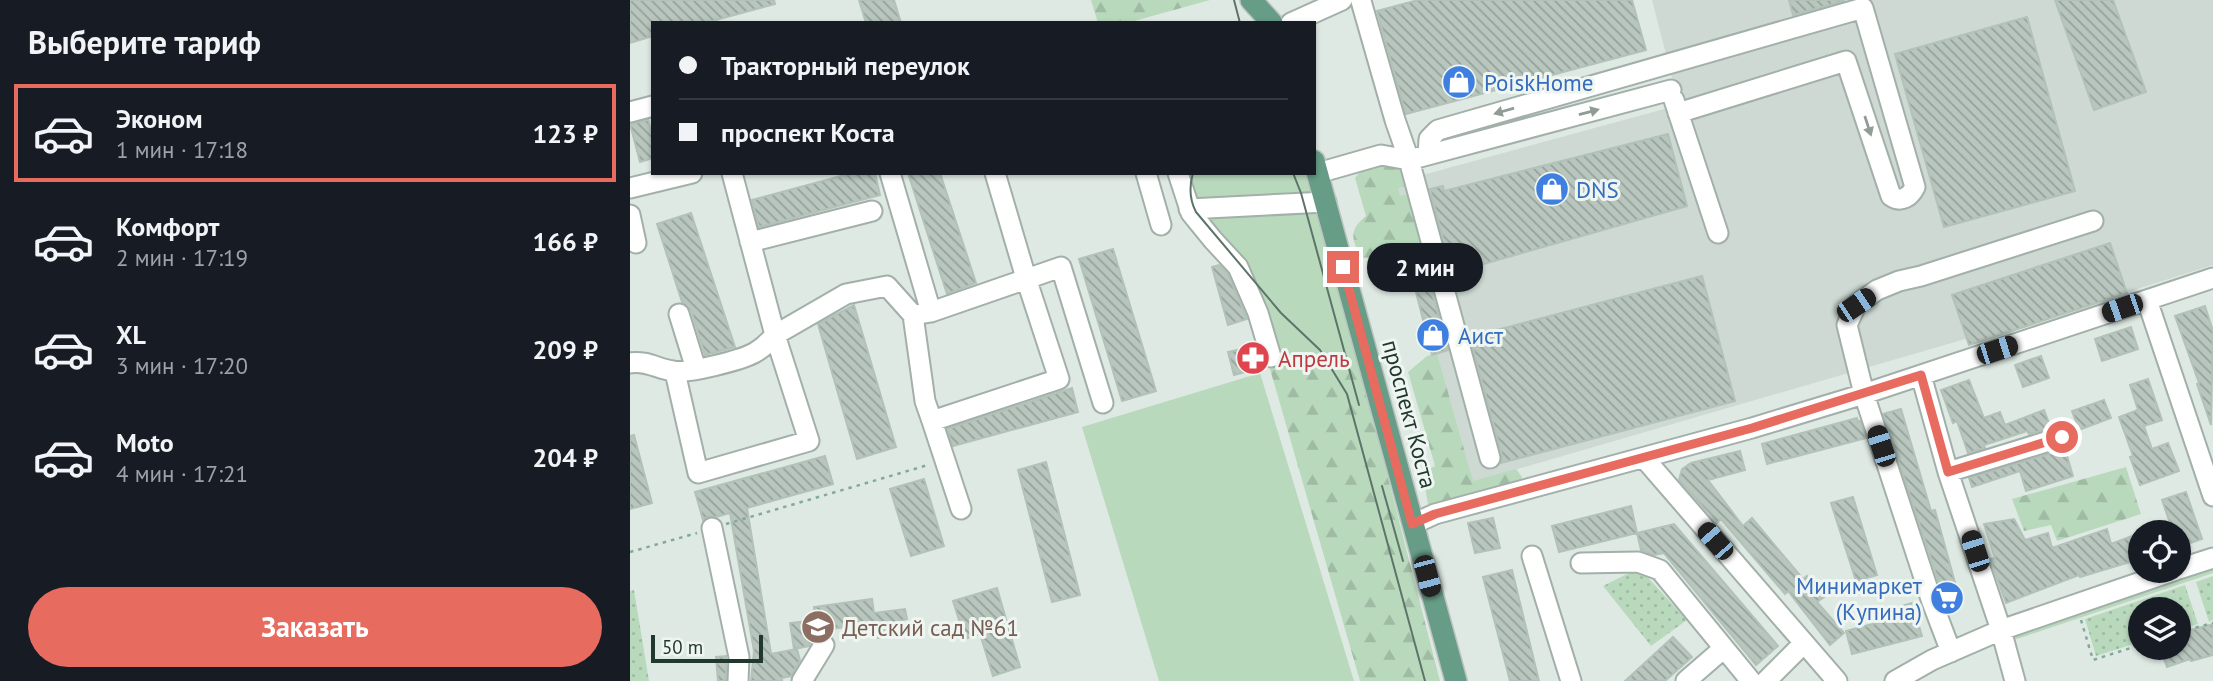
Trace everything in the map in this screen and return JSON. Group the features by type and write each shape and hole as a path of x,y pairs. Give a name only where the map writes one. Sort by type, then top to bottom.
{"main road":[{"path":"1251,0 1272,21"},
{"path":"1274,21 1275,0"},
{"name":"проспект Коста","path":"1316,167 1456,681"}],"street":[{"path":"1294,21 1318,6 1356,0 1395,120 1419,157 1490,458"},
{"path":"1419,157 1429,139 1438,130 1863,8 1915,187 1911,195 1902,199 1891,197 1846,61 1678,113"},
{"path":"1663,65 1717,233"},
{"path":"1316,167 1381,155 1419,157 1671,90"},
{"path":"630,112 651,107"},
{"path":"630,188 684,175"},
{"path":"675,372 698,473 809,441 775,335 733,175"},
{"path":"890,175 922,314 925,401 961,509"},
{"path":"932,421 1059,379 996,175"},
{"path":"1147,175 1161,225"},
{"path":"1179,175 1189,209 1238,267 1258,313 1271,357"},
{"path":"1189,209 1326,202"},
{"path":"750,242 872,211"},
{"path":"630,215 636,243"},
{"path":"1951,652 1864,394 1847,325 1856,305 1877,290 2094,221"},
{"path":"922,314 1060,267 1103,403"},
{"path":"1412,524 1435,514 1644,458 1864,394 2213,278"},
{"path":"630,363 639,361 675,372 751,355 763,348 775,335 846,295 870,288 887,286 922,314"},
{"path":"2147,300 2213,496"},
{"path":"679,314 696,369"},
{"path":"1921,375 1948,472 2001,630 2015,681"},
{"path":"1948,472 2062,437"},
{"path":"1644,458 1837,681"},
{"path":"712,528 739,656 738,681"},
{"path":"1532,556 1571,681"},
{"path":"2191,565 2213,558"},
{"path":"1581,563 1638,562 1660,570 1751,681"},
{"path":"1895,681 2001,630 2139,583"},
{"path":"1766,681 1803,644"},
{"path":"802,681 824,645"},
{"path":"1686,681 1724,648"}],"path":[{"path":"630,552 945,460"},
{"path":"2081,618 2093,660 2128,649"},
{"path":"2191,629 2213,623"}],"shaded area":[{"path":"1652,0 2213,0 2213,265 1473,482 1390,184 1679,105"}],"green space":[{"path":"1091,0 1210,0 1134,21 1097,21"},
{"path":"1387,163 1398,168 1412,184 1398,188 1400,196 1415,192 1429,243 1376,258 1361,258 1353,235 1356,226 1366,216 1355,178 1361,170"},
{"path":"1184,175 1306,175 1355,349 1270,369 1276,354 1244,260 1201,210"},
{"path":"1355,349 1440,681 1360,681 1270,369"},
{"path":"1437,353 1473,481 1516,469 1522,477 1520,484 1446,504 1428,504 1424,481 1427,470 1435,466 1408,372 1427,356"},
{"path":"1260,373 1354,681 1159,681 1082,427"},
{"path":"2126,467 2141,514 2057,541 2051,525 2024,531 2012,499"},
{"path":"2213,565 2213,573 2191,580 2191,573"},
{"path":"1639,568 1687,620 1651,646 1603,586"},
{"path":"2213,576 2213,620 2209,622 2196,582"},
{"path":"2160,583 2183,583 2142,597 2128,597 2128,602 2011,641 2008,635"},
{"path":"2185,585 2189,597 2150,597"},
{"path":"634,590 649,681 630,681 630,591"},
{"path":"2191,603 2198,624 2191,626"},
{"path":"2128,604 2128,646 2096,656 2085,619"}],"building":[{"path":"630,0 774,0 775,4 712,21 651,21 651,37 630,43"},
{"path":"859,0 894,0 900,21 865,21"},
{"name":"PoiskHome","path":"1418,0 1632,0 1646,50 1406,114 1377,11"},
{"path":"1789,0 1843,0 1844,1 1793,15"},
{"path":"2055,0 2113,0 2146,92 2094,110"},
{"path":"2027,17 2075,191 1944,227 1895,54"},
{"path":"648,120 651,131 651,159 640,162 630,124"},
{"path":"1668,134 1687,206 1452,273 1430,189 1443,186 1444,191"},
{"path":"845,175 875,175 880,195 759,227 752,200"},
{"path":"909,175 941,175 976,283 947,294"},
{"path":"691,213 735,347 705,355 691,310 682,302 657,224"},
{"path":"2110,243 2127,293 1969,345 1952,295"},
{"path":"1419,245 1448,350 1432,355 1405,249"},
{"path":"1113,249 1156,391 1122,401 1079,259"},
{"path":"1219,265 1228,274 1247,319 1228,325 1212,267"},
{"path":"1702,276 1735,401 1501,463 1502,455 1470,337"},
{"path":"854,305 896,447 857,459 818,324"},
{"path":"2205,306 2213,331 2211,425 2175,316"},
{"path":"2131,327 2138,349 2102,361 2095,339"},
{"path":"1255,346 1261,368 1234,375 1228,352"},
{"path":"2041,356 2049,378 2023,387 2015,365"},
{"path":"2148,379 2162,420 2144,426 2152,449 2168,443 2179,471 2140,485 2119,417 2138,410 2130,385"},
{"path":"1969,380 1984,418 2000,412 2005,425 2044,410 2051,428 2029,434 2027,431 1968,453 1957,421 1953,423 1941,390"},
{"path":"1072,388 1078,412 953,446 947,429"},
{"path":"2104,400 2111,418 2079,430 2072,411"},
{"path":"1901,409 1931,511 1935,510 1959,597 1945,601 1883,414"},
{"path":"1857,418 1866,438 1767,464 1762,444"},
{"path":"634,435 652,503 630,509 630,436"},
{"path":"2065,449 2073,476 2026,491 2020,471 1972,487 1969,478"},
{"path":"1740,451 1745,470 1708,480 1743,526 1752,518 1803,579 1807,576 1824,597 1817,602 1844,633 1830,645 1788,591 1785,594 1721,519 1717,523 1679,480 1682,469 1691,463"},
{"path":"825,456 833,484 747,508 771,654 797,649 800,660 791,676 782,678 782,681 751,681 754,651 730,513 709,516 703,520 695,492"},
{"path":"1046,462 1080,595 1052,602 1018,470"},
{"path":"924,479 944,546 911,556 890,489"},
{"path":"2186,492 2202,539 2191,543 2191,520 2169,520 2162,500"},
{"path":"1853,497 1877,575 1856,581 1831,503"},
{"path":"1631,506 1637,533 1559,552 1552,526"},
{"path":"1493,518 1500,548 1475,553 1468,523"},
{"path":"2014,519 2025,540 2048,533 2052,548 2107,529 2111,544 2128,538 2128,563 2080,577 2079,575 2006,603 1990,559 1995,558 1984,524"},
{"path":"1674,524 1778,646 1756,665 1664,553 1654,555 1641,550 1637,533"},
{"path":"1512,570 1539,681 1510,681 1483,577"},
{"path":"997,588 1020,667 993,676 980,634 965,639 953,601"},
{"name":"Детский сад №61","path":"872,599 874,613 905,609 907,619 899,621 901,635 878,638 876,623 816,631 817,635 809,646 794,649 790,623 815,620 814,607"},
{"path":"1912,603 1922,636 1852,654 1846,631 1880,622 1878,613"},
{"path":"2213,624 2213,655 2191,661 2191,630"},
{"path":"1673,637 1692,657 1665,681 1625,681"},
{"path":"726,656 726,681 718,681 716,657"},
{"path":"2164,660 2187,660 2167,667"}],"tram line":[{"path":"1234,0 1239,21"},
{"path":"1193,175 1190,193 1196,212 1281,313 1320,350 1347,394 1425,681"},
{"path":"1294,175 1359,405"},
{"path":"1382,486 1403,561"}],"place":[{"name":"PoiskHome","path":"1459,82"},
{"name":"DNS","path":"1552,189"},
{"name":"Аист","path":"1433,335"},
{"name":"Апрель","path":"1253,358"},
{"name":"Минимаркет (Купина)","path":"1947,598"},
{"name":"Детский сад №61","path":"818,627"}],"route":[{"path":"1343,267 1412,524 1435,514 1752,428 1921,375 1948,472 2062,437"}]}
